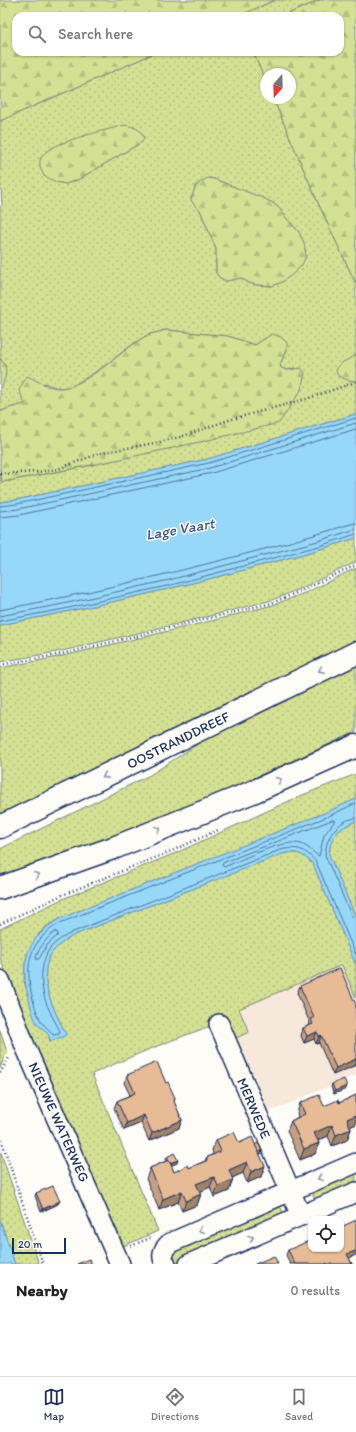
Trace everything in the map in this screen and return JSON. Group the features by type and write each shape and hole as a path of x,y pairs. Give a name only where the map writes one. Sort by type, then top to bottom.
{"main road":[{"name":"OOSTRANDDREEF","path":"0,827 356,653"},
{"path":"0,888 123,844 255,791 356,746"}],"street":[{"name":"NIEUWE WATERWEG","path":"0,980 25,1046 118,1258"},
{"name":"MERWEDE","path":"219,1024 301,1216"},
{"path":"166,1264 163,1260 162,1253 165,1247 170,1243 356,1163"},
{"path":"189,1264 356,1192"}],"path":[{"path":"0,474 58,469 100,453 180,437 229,420 356,382"},
{"path":"0,665 62,654 272,603 356,565"},
{"path":"0,924 60,896 174,850 221,828"},
{"path":"0,1136 43,1264"},
{"path":"118,1258 164,1231 170,1243"}],"shaded area":[{"path":"356,955 356,1075 269,1112 224,1012"}],"green space":[{"path":"0,0 275,0 248,12 12,12 12,56 148,56 0,121"},
{"path":"275,0 320,0 292,12 248,12"},
{"path":"320,0 356,0 356,284 319,205 276,104 296,104 296,68 260,68 255,56 344,56 344,12 292,12"},
{"path":"148,56 255,56 260,68 260,104 276,104 319,205 356,284 356,355 353,357 348,380 356,381 356,414 208,459 16,500 0,502 0,469 3,482 93,465 295,368 287,370 281,368 280,364 287,350 265,338 255,345 228,336 166,330 147,335 103,367 71,387 58,388 44,383 25,404 0,412 0,388 2,386 2,360 0,359 0,121","holes":["142,142 79,179 66,184 56,182","208,178 214,179 273,203 280,209 299,232 272,286 249,283 241,278 226,281 220,278 216,273 216,249 200,210 192,200 195,186"]},
{"path":"125,125 134,127 141,132 144,137 142,142 79,179 66,184 56,182 44,176 40,162 41,158 46,152 54,147 79,137"},
{"path":"208,178 263,198 273,203 280,209 299,232 304,243 306,256 302,265 293,274 282,282 272,286 249,283 241,278 226,281 220,278 216,273 216,249 200,210 191,200 196,186"},
{"path":"166,330 228,336 255,345 272,334 281,337 287,343 287,350 280,364 281,368 287,370 301,368 305,373 301,390 279,423 141,455 2,482 0,469 0,412 25,404 19,390 27,376 51,387 69,387 91,375 146,336"},
{"path":"356,355 356,381 338,376 336,371 339,365"},
{"path":"0,359 5,365 6,372 0,388"},
{"path":"356,538 356,562 304,587 272,600 62,651 0,662 0,625 177,587 297,556"},
{"path":"356,568 356,642 0,816 0,668 63,656 273,605 307,592"},
{"path":"356,666 356,732 158,821 0,880 0,849 150,775 204,740"},
{"path":"356,774 356,799 59,919 47,926 39,934 27,955 24,981 37,1024 48,1033 50,1041 66,1034 56,1014 48,992 46,981 48,960 54,950 61,944 74,935 282,854 291,852 302,855 313,864 356,965 356,998 342,965 239,1009 249,1032 236,1038 228,1020 125,1059 92,1074 158,1231 121,1247 33,1045 0,958 0,929 60,900 178,852 300,796"},
{"path":"356,821 356,875 354,876 356,881 356,918 329,855 331,842 336,833"},
{"path":"0,1030 7,1052 0,1068"},
{"path":"0,1150 39,1264 15,1264 0,1220"},
{"path":"356,1169 356,1187 316,1200 313,1196 313,1190"},
{"path":"276,1205 282,1209 282,1217 279,1219 178,1263 174,1263 169,1250"}],"water":[{"name":"Lage Vaart","path":"356,414 356,538 297,556 177,587 0,625 0,502 16,500 208,459"},
{"path":"356,799 356,821 336,833 331,842 329,855 356,918 356,965 313,864 299,854 291,852 282,854 74,935 66,940 54,950 48,960 46,981 48,992 56,1014 66,1034 65,1036 50,1041 48,1034 37,1024 33,1016 25,983 26,961 28,951 33,942 48,926 59,919"},
{"path":"0,1220 15,1264 0,1264"}],"building":[{"path":"340,968 356,1005 356,1059 336,1068 321,1035 319,1036 317,1032 307,1036 303,1028 313,1024 311,1019 314,1018 300,986"},
{"path":"157,1062 166,1083 168,1082 175,1098 173,1099 182,1120 152,1133 144,1115 127,1123 117,1101 135,1093 127,1075"},
{"path":"344,1079 347,1086 335,1091 332,1084"},
{"path":"319,1095 324,1106 338,1100 339,1103 356,1095 356,1115 347,1119 351,1129 336,1135 332,1125 314,1133 319,1143 304,1149 291,1121 305,1114 300,1103"},
{"path":"234,1132 239,1143 252,1137 265,1166 251,1172 247,1162 229,1170 233,1180 218,1186 214,1177 196,1184 201,1194 186,1201 182,1191 163,1199 150,1168 169,1160 174,1172 188,1165 189,1168 208,1160 206,1158 221,1151 216,1140"},
{"path":"258,1143 262,1151 259,1152 255,1145"},
{"path":"174,1153 178,1160 170,1163 167,1157"},
{"path":"53,1186 60,1201 43,1209 36,1193"},
{"path":"356,1220 356,1251 347,1254 352,1264 295,1264 288,1250 308,1241 308,1252 344,1252 344,1226"},
{"path":"274,1256 278,1264 255,1264"},
{"path":"89,1259 92,1264 77,1264"}]}
